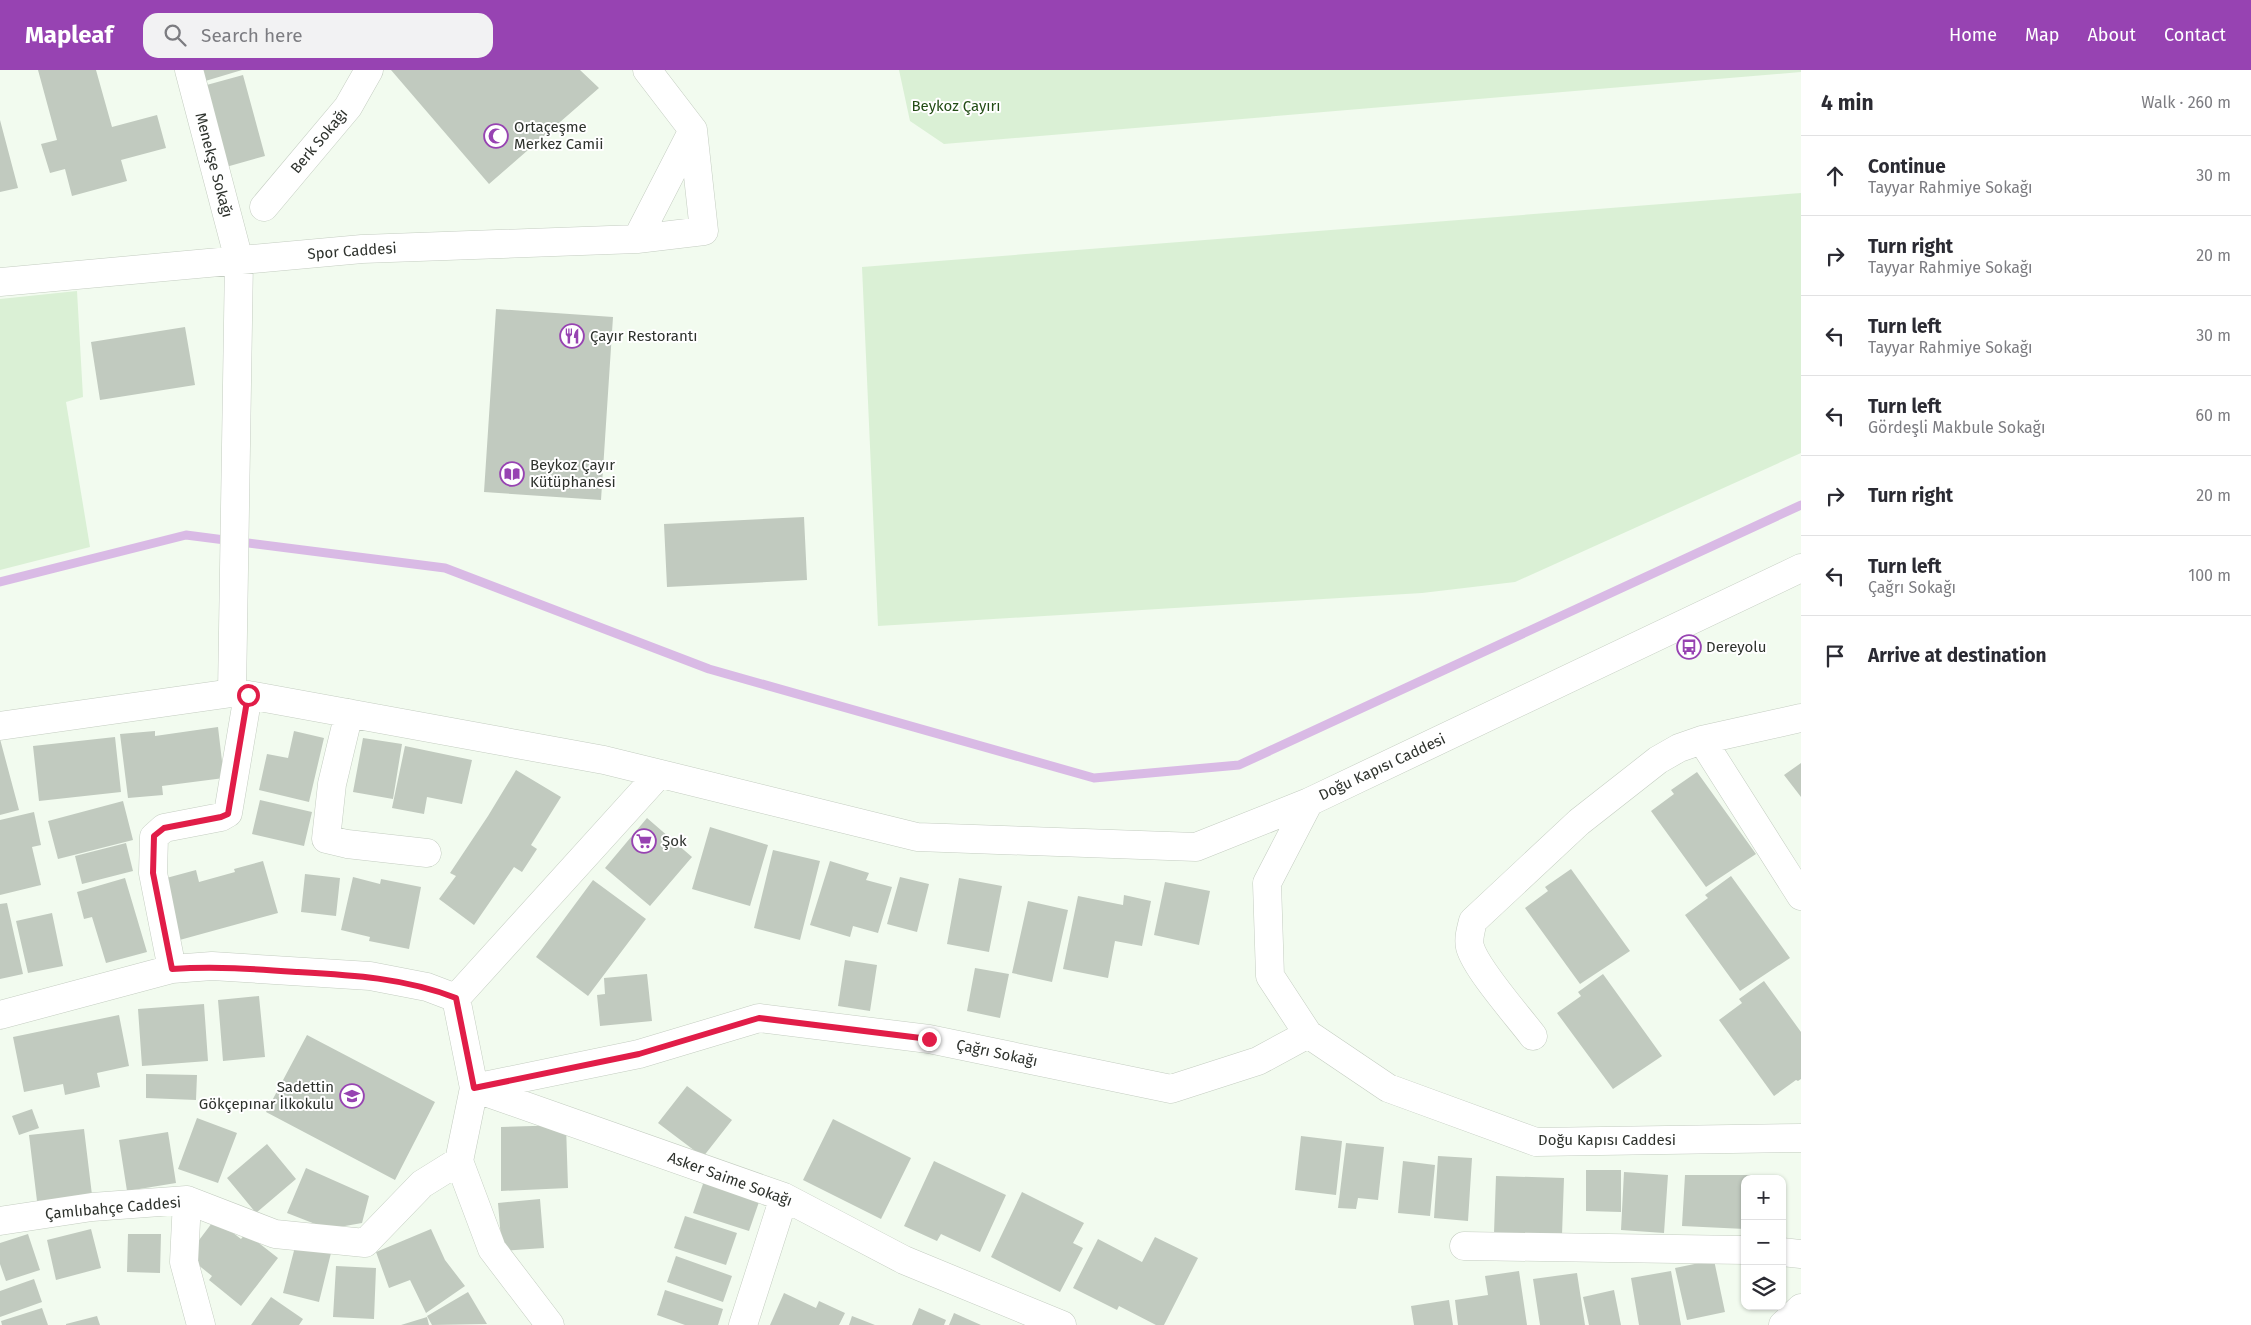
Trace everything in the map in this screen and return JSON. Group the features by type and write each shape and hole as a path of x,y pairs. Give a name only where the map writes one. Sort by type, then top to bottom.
{"street":[{"name":"Menekşe Sokağı","path":"172,969 153,873 154,836 164,828 228,814 240,694 234,584 239,260 189,70"},
{"name":"Berk Sokağı","path":"264,207 348,107 369,70"},
{"path":"637,239 693,130 647,70"},
{"name":"Spor Caddesi","path":"0,282 362,249 637,239 704,231 693,130"},
{"name":"Doğu Kapısı Caddesi","path":"1801,568 1309,802 1267,883 1270,976 1308,1034 1388,1088 1536,1142 1801,1138"},
{"path":"0,726 240,694 604,760 917,837 1196,847 1309,802"},
{"path":"349,713 332,784 326,839 347,844 427,853"},
{"path":"1533,1036 1476,961 1470,946 1473,921 1587,815 1658,760 1679,748 1702,740 1801,718"},
{"path":"1702,740 1801,896"},
{"path":"456,998 659,774"},
{"path":"0,1015 172,969 212,966 370,976 427,987 456,998"},
{"path":"456,998 474,1088 460,1161 492,1249 547,1324"},
{"name":"Çağrı Sokağı","path":"474,1088 639,1054 759,1018 929,1039 1171,1089 1258,1061 1308,1034"},
{"name":"Asker Saime Sokağı","path":"474,1088 784,1197 904,1260 1062,1325"},
{"name":"Çamlıbahçe Caddesi","path":"0,1220 92,1207 187,1200 275,1234 365,1242 422,1184 460,1161"},
{"path":"743,1325 784,1197"},
{"path":"187,1200 184,1262 201,1325"},
{"path":"1464,1246 1741,1250"},
{"path":"1786,1252 1801,1254"},
{"path":"1783,1325 1801,1308"}],"green space":[{"name":"Beykoz Çayırı","path":"899,70 1801,70 1801,72 944,144 910,121"},
{"path":"1801,193 1801,453 1515,582 1422,593 878,626 862,267"},
{"path":"77,291 83,397 66,402 90,547 0,570 0,299"}],"building":[{"path":"38,70 96,70 112,127 157,115 166,148 121,160 127,181 72,196 65,169 50,173 41,144 57,140"},
{"path":"199,70 242,70 202,82"},
{"name":"Ortaçeşme Merkez Camii","path":"391,70 580,70 599,88 489,184"},
{"path":"243,75 265,156 226,167 203,86"},
{"path":"0,120 18,188 0,192"},
{"path":"496,309 613,317 601,500 484,492"},
{"path":"185,327 195,385 100,400 91,342"},
{"path":"804,517 807,580 667,587 664,524"},
{"path":"218,727 224,778 162,786 163,795 128,798 120,734 155,731 155,736"},
{"path":"294,731 324,738 309,802 259,790 267,754 288,758"},
{"path":"115,737 121,792 39,801 33,746"},
{"path":"363,738 402,744 393,799 353,792"},
{"path":"0,739 19,810 0,815"},
{"path":"405,746 472,760 462,804 427,797 424,814 392,808"},
{"path":"1801,763 1801,797 1784,775"},
{"path":"516,770 561,797 531,845 537,849 522,872 514,867 474,925 439,899 456,876 450,873"},
{"path":"1697,772 1756,854 1706,887 1651,811 1674,794 1671,790"},
{"path":"260,800 312,812 304,846 252,834"},
{"path":"123,801 133,840 58,859 48,821"},
{"path":"34,812 41,845 32,847 41,885 0,895 0,820"},
{"path":"647,818 692,857 650,906 605,868"},
{"path":"710,827 768,845 750,906 692,889"},
{"path":"126,843 133,871 82,884 75,856"},
{"path":"773,850 820,861 800,940 754,928"},
{"path":"263,861 278,913 176,941 159,880 196,870 199,882 235,872 234,869"},
{"path":"830,861 869,873 866,880 892,887 878,933 853,926 850,937 810,925"},
{"path":"1571,869 1630,951 1580,984 1525,908 1548,891 1545,887"},
{"path":"305,874 340,878 336,916 301,912"},
{"path":"1731,876 1790,958 1740,991 1685,915 1708,898 1705,895"},
{"path":"353,877 380,884 381,879 421,887 409,949 369,941 370,937 341,930"},
{"path":"900,877 929,884 917,932 887,924"},
{"path":"125,878 147,952 106,963 92,917 84,919 77,892"},
{"path":"959,878 1002,886 989,952 947,944"},
{"path":"593,880 646,919 588,996 536,957"},
{"path":"1165,882 1210,891 1199,945 1154,935"},
{"path":"1124,895 1151,901 1142,946 1115,941 1108,978 1063,969 1078,896 1123,905"},
{"path":"1028,901 1068,910 1052,982 1012,973"},
{"path":"7,903 23,974 0,979 0,904"},
{"path":"52,913 63,966 28,973 16,921"},
{"path":"845,960 877,965 870,1011 838,1006"},
{"path":"975,968 1009,974 1000,1018 967,1011"},
{"path":"647,974 652,1021 600,1026 597,995 605,994 604,978"},
{"path":"1603,974 1662,1056 1613,1089 1557,1013 1581,996 1578,992"},
{"path":"1764,981 1801,1032 1801,1079 1796,1080 1774,1096 1719,1020 1742,1003 1739,999"},
{"path":"259,996 265,1057 223,1061 218,1000"},
{"path":"204,1004 208,1061 142,1066 138,1009"},
{"path":"119,1015 129,1066 97,1073 100,1087 65,1095 63,1084 24,1092 13,1037"},
{"path":"307,1035 435,1102 395,1180 266,1112"},
{"path":"146,1074 197,1075 196,1100 146,1098"},
{"path":"687,1086 732,1120 703,1157 658,1123"},
{"path":"32,1109 39,1128 19,1135 12,1116"},
{"path":"197,1118 237,1133 218,1183 178,1169"},
{"path":"833,1119 911,1158 881,1219 803,1180"},
{"path":"566,1125 568,1188 501,1191 501,1127"},
{"path":"84,1129 92,1195 37,1201 29,1135"},
{"path":"168,1132 176,1183 127,1191 119,1140"},
{"path":"1301,1136 1342,1141 1336,1195 1295,1190"},
{"path":"1346,1143 1384,1147 1378,1200 1358,1198 1356,1209 1338,1208"},
{"path":"267,1144 296,1179 256,1213 227,1178"},
{"path":"1438,1156 1472,1158 1468,1221 1434,1218"},
{"path":"934,1161 1006,1195 980,1252 941,1234 937,1241 904,1226"},
{"path":"1403,1161 1435,1165 1430,1216 1398,1213"},
{"path":"306,1168 369,1196 362,1223 328,1229 287,1213"},
{"path":"1586,1170 1621,1170 1621,1212 1586,1211"},
{"path":"1624,1172 1668,1175 1664,1233 1621,1230"},
{"path":"1685,1175 1741,1175 1741,1229 1682,1226"},
{"path":"1496,1176 1564,1178 1562,1235 1494,1233"},
{"path":"704,1181 760,1199 749,1231 693,1213"},
{"path":"1022,1192 1084,1223 1073,1243 1083,1248 1060,1292 991,1257"},
{"path":"540,1199 544,1248 502,1251 498,1203"},
{"path":"685,1216 737,1233 726,1265 674,1248"},
{"path":"215,1219 241,1239 246,1233 278,1258 241,1306 209,1280 212,1276 187,1256"},
{"path":"91,1229 101,1268 56,1280 47,1240"},
{"path":"431,1229 445,1260 465,1286 426,1313 410,1280 389,1288 376,1252"},
{"path":"28,1234 40,1270 6,1281 0,1264 0,1243"},
{"path":"128,1234 161,1234 160,1273 127,1272"},
{"path":"1155,1237 1198,1258 1164,1325 1156,1325 1119,1306 1117,1310 1073,1288 1098,1239 1142,1262"},
{"path":"296,1243 331,1253 319,1302 283,1293"},
{"path":"676,1256 732,1276 723,1302 667,1282"},
{"path":"1714,1260 1725,1312 1687,1320 1675,1268"},
{"path":"336,1266 376,1268 374,1319 333,1317"},
{"path":"1519,1271 1527,1325 1458,1325 1455,1300 1488,1295 1485,1276"},
{"path":"1671,1271 1681,1325 1639,1325 1631,1278"},
{"path":"1577,1273 1585,1325 1540,1325 1533,1279"},
{"path":"34,1279 42,1302 0,1317 0,1291"},
{"path":"665,1290 723,1309 718,1325 685,1325 657,1315"},
{"path":"1614,1290 1621,1325 1589,1325 1583,1297"},
{"path":"468,1292 487,1324 432,1325 427,1316"},
{"path":"784,1293 816,1308 819,1301 845,1313 839,1325 770,1325"},
{"path":"271,1297 303,1319 299,1325 251,1325"},
{"path":"1449,1300 1453,1325 1414,1325 1411,1306"},
{"path":"42,1308 48,1325 2,1325 1,1321"},
{"path":"919,1308 946,1320 944,1325 912,1325"},
{"path":"954,1313 981,1325 949,1325"},
{"path":"97,1316 100,1325 66,1325 66,1324"},
{"path":"852,1316 875,1325 849,1325"},
{"path":"427,1317 429,1325 401,1325"}],"waterway":[{"path":"0,582 186,535 445,568 709,669 1094,778 1239,765 1801,505"}],"place":[{"name":"Ortaçeşme Merkez Camii","path":"496,136"},
{"name":"Çayır Restorantı","path":"572,336"},
{"name":"Beykoz Çayır Kütüphanesi","path":"512,474"},
{"name":"Dereyolu","path":"1689,647"},
{"name":"Şok","path":"644,841"},
{"name":"Sadettin Gökçepınar İlkokulu","path":"352,1096"}],"route":[{"path":"248,695 228,814 164,828 154,836 152,845 153,873 172,969 212,966 370,976 427,987 456,998 474,1088 639,1054 759,1018 929,1039"}]}
